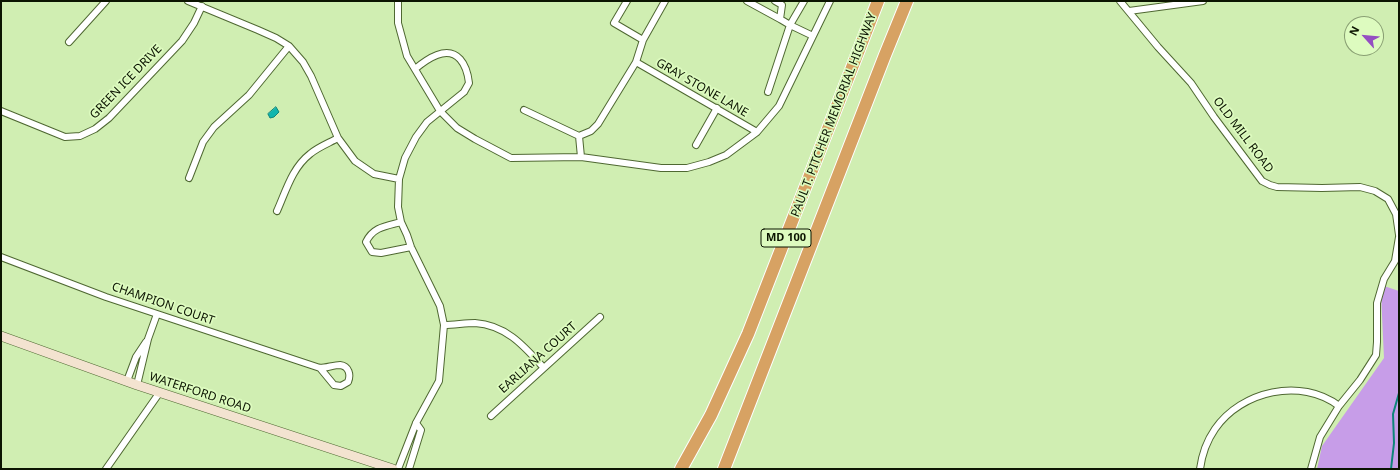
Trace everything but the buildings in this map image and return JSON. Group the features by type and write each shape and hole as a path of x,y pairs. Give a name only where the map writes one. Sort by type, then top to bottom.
{"highway":[{"name":"PAUL T. PITCHER MEMORIAL HIGHWAY","path":"681,469 711,415 748,334 878,1"},
{"name":"MD 100","path":"724,469 907,1"}],"main road":[{"name":"WATERFORD ROAD","path":"1,336 137,385 393,469"}],"street":[{"path":"69,42 106,1"},
{"path":"188,1 270,35 289,46 303,62 311,76 338,138 355,161 374,174 399,179"},
{"path":"398,1 398,24 402,43 407,56 440,111 457,128 511,158 581,157 661,168 687,168 709,162 726,155 757,132 779,106 830,1"},
{"path":"627,1 614,23 643,40"},
{"path":"579,136 591,130 598,124 636,62 643,40 665,1"},
{"path":"747,1 813,36"},
{"path":"775,1 782,5 780,19"},
{"path":"768,92 790,25 804,1"},
{"name":"OLD MILL ROAD","path":"1120,1 1158,47 1191,83 1215,119 1262,181 1270,186 1277,187 1360,187 1375,191 1388,199 1396,214 1399,236 1395,261 1384,279 1377,303 1376,355 1360,380 1339,406 1320,437 1311,469"},
{"path":"1129,11 1203,1"},
{"name":"GREEN ICE DRIVE","path":"1,111 65,137 80,136 95,129 109,118 182,41 194,23 202,6"},
{"path":"189,178 203,142 214,127 249,95 289,46"},
{"path":"398,469 416,423 439,381 444,325 440,306 401,222 398,207 399,179 405,158 416,137 427,122 464,92 470,83 465,66 456,55 449,53 436,55 415,69"},
{"name":"GRAY STONE LANE","path":"636,62 757,132"},
{"path":"696,145 717,108"},
{"path":"524,110 579,136"},
{"path":"579,136 581,157"},
{"path":"277,211 290,180 298,166 310,154 338,138"},
{"path":"401,222 375,230 368,237 366,242 372,252 381,253 411,246"},
{"name":"CHAMPION COURT","path":"1,257 157,314 320,368 339,365 343,366 347,369 350,375 348,382 341,386 334,384 320,368"},
{"path":"137,385 148,339 157,314"},
{"name":"EARLIANA COURT","path":"491,416 600,317"},
{"path":"444,325 474,323 487,325 507,333 524,345 543,368"},
{"path":"127,381 136,357 148,339"},
{"path":"1200,469 1205,447 1216,428 1234,409 1256,397 1278,391 1292,390 1307,392 1325,398 1339,406"},
{"path":"106,469 160,392"},
{"path":"409,469 421,430 416,423"}],"shaded area":[{"path":"1384,286 1399,291 1399,469 1317,469 1322,446 1384,358 1381,294"}],"water":[{"path":"276,107 279,112 274,117 270,118 268,114"}],"waterway":[{"path":"1391,469 1394,443 1393,414 1399,393"}]}
